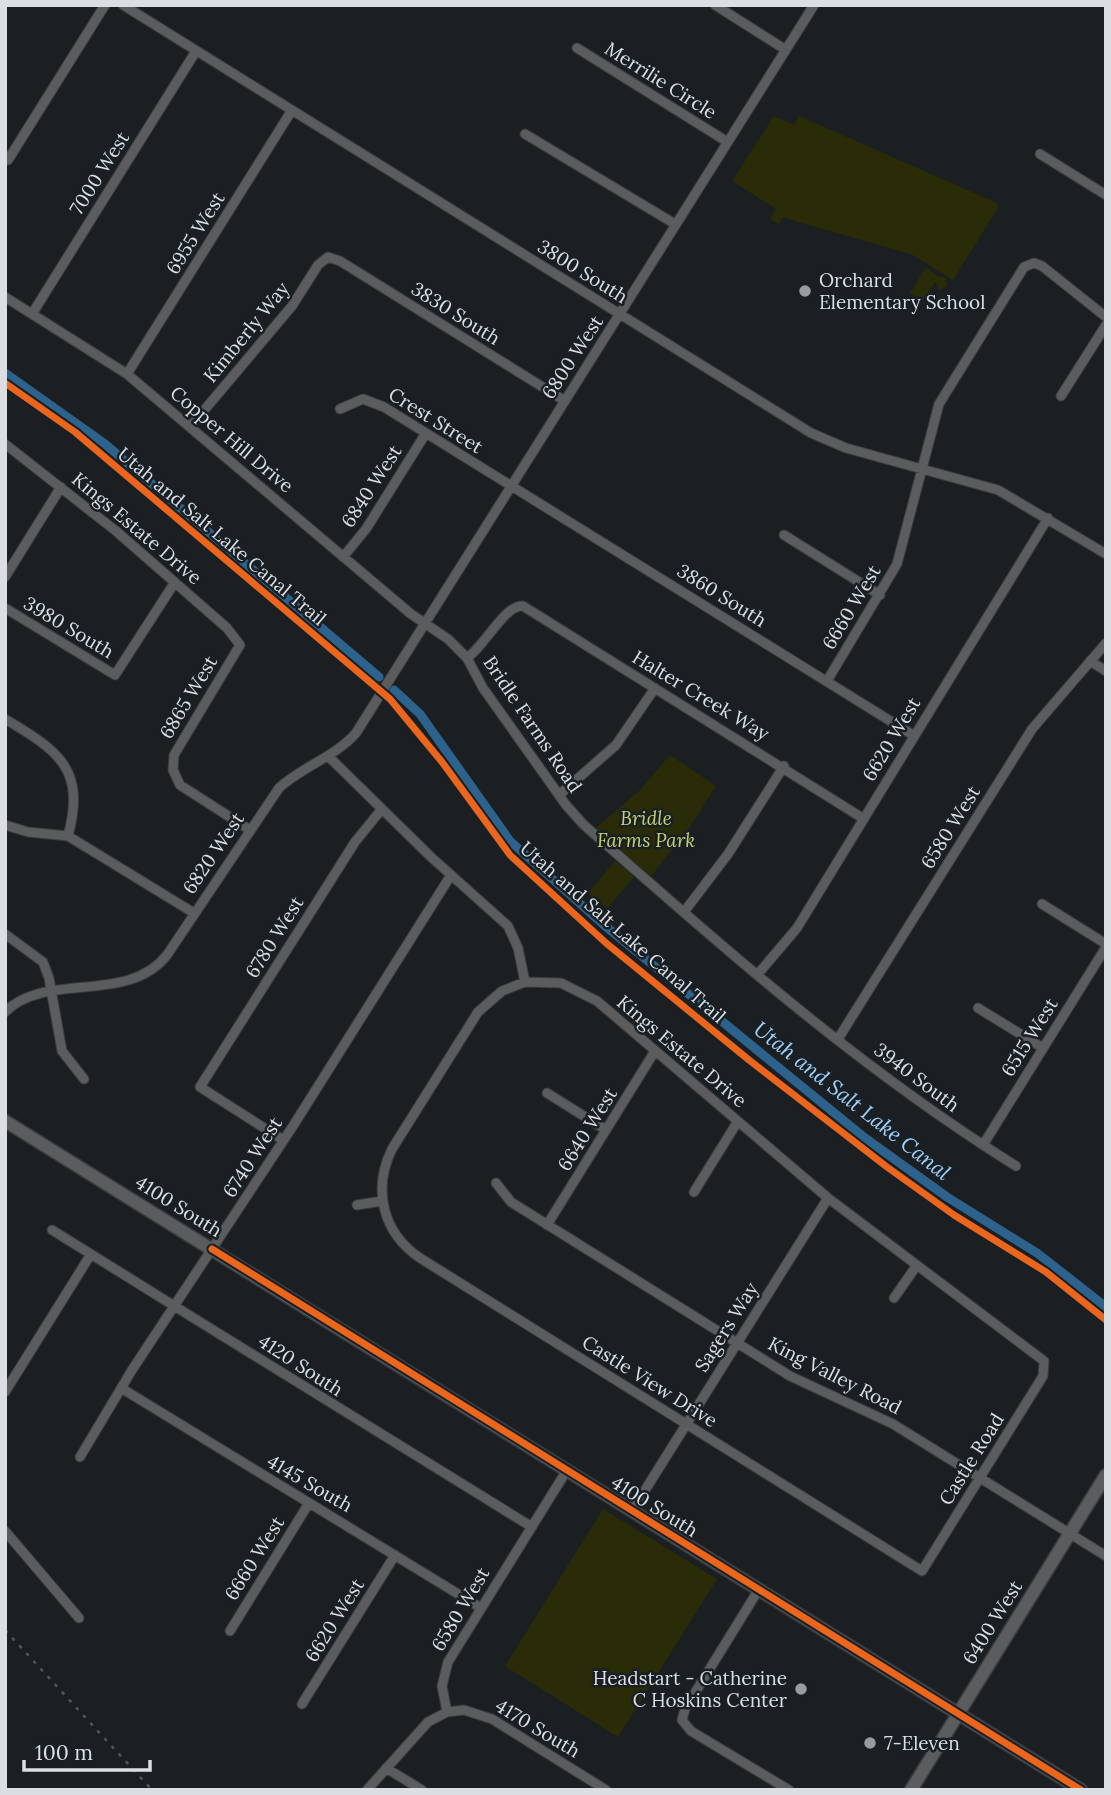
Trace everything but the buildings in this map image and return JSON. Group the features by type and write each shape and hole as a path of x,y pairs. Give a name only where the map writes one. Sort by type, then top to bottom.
{"main road":[{"name":"4100 South","path":"5,1122 1081,1790"},
{"name":"6400 West","path":"911,1790 1106,1475"}],"street":[{"path":"8,160 105,5"},
{"name":"3800 South","path":"122,5 811,433 846,449 998,490 1106,554"},
{"path":"715,5 786,50"},
{"name":"6800 West","path":"382,692 814,5"},
{"name":"Merrilie Circle","path":"577,48 726,141"},
{"name":"7000 West","path":"32,314 196,51"},
{"name":"6955 West","path":"127,373 292,110"},
{"path":"525,134 675,224"},
{"path":"1040,154 1106,195"},
{"name":"3830 South","path":"328,257 340,261 565,401"},
{"name":"Kimberly Way","path":"190,427 292,306 318,265 328,257"},
{"name":"6660 West","path":"827,681 880,595 899,558 921,468 942,398 1022,270 1034,263 1066,283 1106,317"},
{"name":"Copper Hill Drive","path":"5,297 127,373 424,624"},
{"path":"1061,396 1106,326"},
{"name":"Crest Street","path":"340,409 355,400 368,400 512,486"},
{"name":"6840 West","path":"343,557 364,532 426,433"},
{"name":"Kings Estate Drive","path":"5,444 175,582 227,628 240,645"},
{"name":"3860 South","path":"512,486 913,735"},
{"path":"5,577 61,487"},
{"name":"6620 West","path":"758,974 792,936 1048,518"},
{"path":"785,535 880,595"},
{"name":"3980 South","path":"5,608 115,675 175,582"},
{"name":"Halter Creek Way","path":"467,658 516,605 527,608 784,766 864,819"},
{"name":"Bridle Farms Road","path":"424,624 454,644 467,658 483,688 559,795 583,824 800,1012"},
{"name":"6580 West","path":"838,1040 1032,729 1106,643"},
{"name":"6865 West","path":"240,645 177,748 173,770 180,785 250,830"},
{"path":"1090,661 1106,671"},
{"path":"559,795 615,745 655,688"},
{"name":"6820 West","path":"52,993 144,976 160,964 279,788 305,768 345,746 382,692"},
{"path":"5,719 56,752 73,782 75,800 68,836"},
{"path":"328,756 381,810 509,926 518,948 525,982"},
{"path":"684,912 725,859 784,766"},
{"name":"6780 West","path":"283,1140 200,1087 355,842 381,810"},
{"path":"5,825 28,832 68,836 194,913"},
{"name":"6740 West","path":"80,1457 121,1388 451,875"},
{"path":"1042,904 1106,945"},
{"path":"5,934 38,956 46,967 62,1051 84,1079"},
{"name":"6515 West","path":"983,1145 1106,945"},
{"name":"Kings Estate Drive","path":"525,982 561,983 580,990 828,1198 1038,1354 1046,1364"},
{"name":"Castle View Drive","path":"525,982 495,996 474,1018 392,1149 383,1173 382,1201 390,1226 413,1253 922,1571"},
{"path":"5,1012 26,999 52,993"},
{"path":"978,1008 1043,1048"},
{"name":"3940 South","path":"800,1012 1016,1166"},
{"name":"6640 West","path":"547,1225 655,1051"},
{"path":"547,1093 606,1130"},
{"path":"694,1192 738,1121"},
{"name":"King Valley Road","path":"496,1182 511,1202 737,1343 808,1386 893,1424 1106,1556"},
{"name":"Sagers Way","path":"632,1511 828,1198"},
{"path":"357,1205 382,1201"},
{"name":"4120 South","path":"52,1230 330,1405 532,1527"},
{"path":"5,1391 90,1254"},
{"path":"894,1298 918,1265"},
{"name":"Castle Road","path":"922,1571 1043,1376 1046,1364"},
{"name":"4145 South","path":"121,1388 481,1608"},
{"name":"6580 West","path":"447,1712 442,1686 445,1667 567,1470"},
{"name":"6660 West","path":"230,1631 309,1503"},
{"path":"5,1531 79,1618"},
{"name":"6620 West","path":"302,1704 395,1555"},
{"path":"759,1589 685,1709 682,1720 691,1731 789,1790"},
{"name":"4170 South","path":"447,1712 464,1710 486,1716 606,1790"},
{"path":"367,1790 428,1723 447,1712"},
{"path":"386,1768 422,1790"}],"green space":[{"path":"774,116 794,125 799,116 997,203 998,208 953,280 913,255 785,218 785,215 779,224 770,219 776,209 732,181"},
{"path":"926,267 939,277 945,277 947,286 940,290 935,282 922,301 910,293"},
{"name":"Bridle Farms Park","path":"670,755 716,786 692,824 651,876 596,828 641,789"},
{"name":"Bridle Farms Park","path":"615,861 634,877 607,909 588,893"},
{"path":"603,1509 717,1579 618,1737 505,1666"}],"waterway":[{"name":"Utah and Salt Lake Canal","path":"5,373 105,444 379,677"},
{"name":"Utah and Salt Lake Canal","path":"394,690 420,714 510,841 604,925 865,1138 947,1197 1037,1253 1106,1307"}],"railway":[{"path":"5,1630 152,1790"}],"cycle path":[{"name":"Utah and Salt Lake Canal Trail","path":"5,383 75,432 390,699 442,762 510,855 606,943 749,1060 887,1167 954,1215 1046,1272 1106,1320"},
{"path":"212,1249 1081,1790"}],"place":[{"name":"Orchard Elementary School","path":"805,291"},
{"name":"Headstart - Catherine C Hoskins Center","path":"801,1689"},
{"name":"7-Eleven","path":"870,1743"}]}
